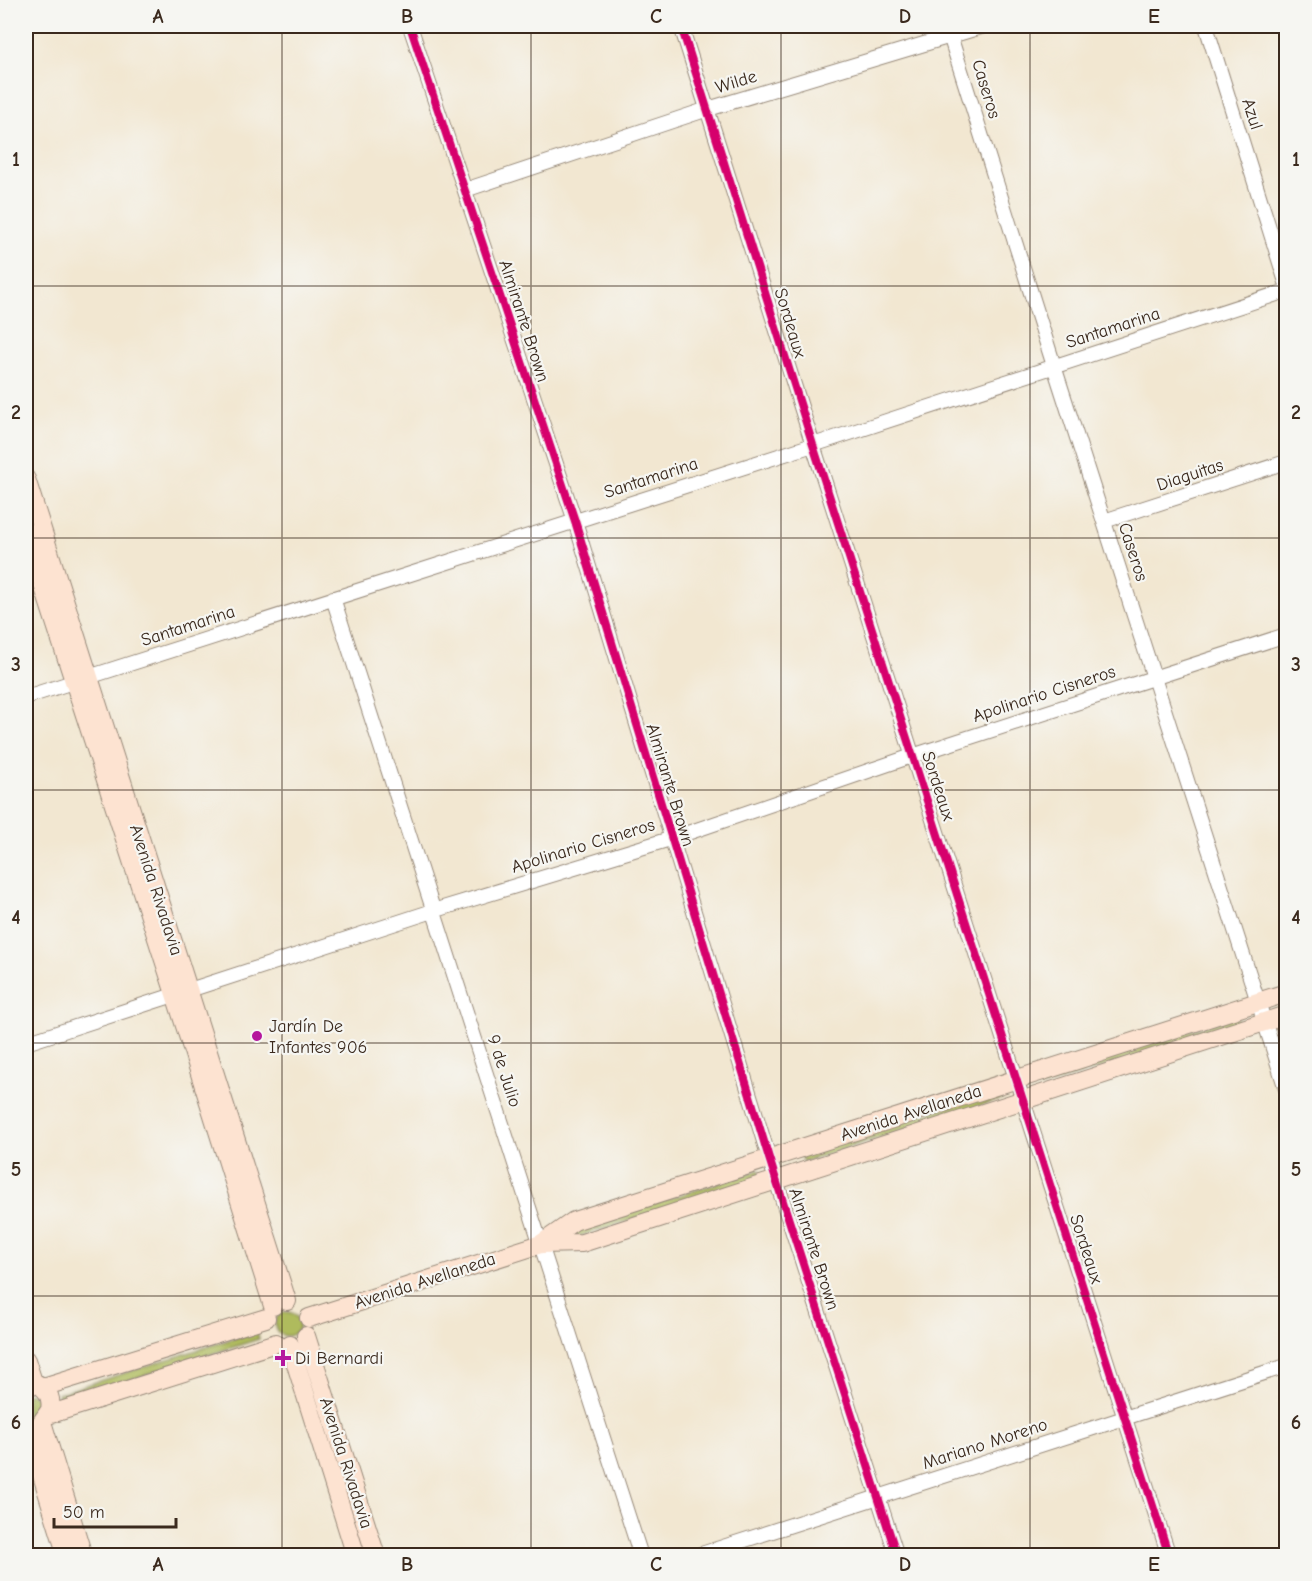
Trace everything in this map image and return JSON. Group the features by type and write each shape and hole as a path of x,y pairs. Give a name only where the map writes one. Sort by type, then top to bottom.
{"main road":[{"name":"Avenida Rivadavia","path":"26,479 81,679 181,992 275,1308"},
{"name":"Avenida Rivadavia","path":"26,532 81,679"},
{"name":"Avenida Avellaneda","path":"308,1327 541,1244 574,1221 1287,993"},
{"name":"Avenida Avellaneda","path":"541,1244 582,1243 1287,1015"},
{"path":"34,1384 275,1308 301,1306 308,1327 299,1342 283,1344 36,1423"},
{"path":"275,1308 266,1330 283,1344"},
{"name":"Avenida Rivadavia","path":"308,1327 376,1556"},
{"name":"Avenida Rivadavia","path":"283,1344 356,1556"},
{"path":"26,1360 34,1384 51,1400 36,1423 67,1556"},
{"path":"36,1423 83,1556"}],"street":[{"name":"Almirante Brown","path":"410,26 575,521 769,1158 897,1556"},
{"name":"Sordeaux","path":"681,26 1169,1556"},
{"name":"Wilde","path":"465,190 948,31 984,26"},
{"name":"Azul","path":"1206,26 1287,282"},
{"name":"Caseros","path":"948,31 1287,1089"},
{"name":"Santamarina","path":"26,697 1287,291"},
{"name":"Diaguitas","path":"1104,521 1287,462"},
{"name":"9 de Julio","path":"333,598 640,1556"},
{"name":"Apolinario Cisneros","path":"26,1043 433,911 670,839 912,756 1287,634"},
{"name":"Mariano Moreno","path":"695,1556 1287,1366"}],"green space":[{"path":"1236,1016 1239,1024 1041,1087 1038,1079"},
{"path":"998,1091 1001,1099 803,1162 800,1154"},
{"path":"759,1170 762,1179 564,1241 561,1233"},
{"path":"287,1312 292,1313 298,1319 298,1329 292,1335 287,1336 282,1335 276,1329 275,1324 276,1319 282,1313"},
{"path":"257,1331 259,1339 61,1402 58,1394"},
{"path":"31,1393 40,1401 40,1408 35,1415 26,1417 26,1394"}],"cycle path":[{"path":"410,26 575,521 769,1158 897,1556"},
{"path":"681,26 1169,1556"}],"place":[{"name":"Jardín De Infantes 906","path":"257,1036"},
{"name":"Di Bernardi","path":"283,1358"}]}
